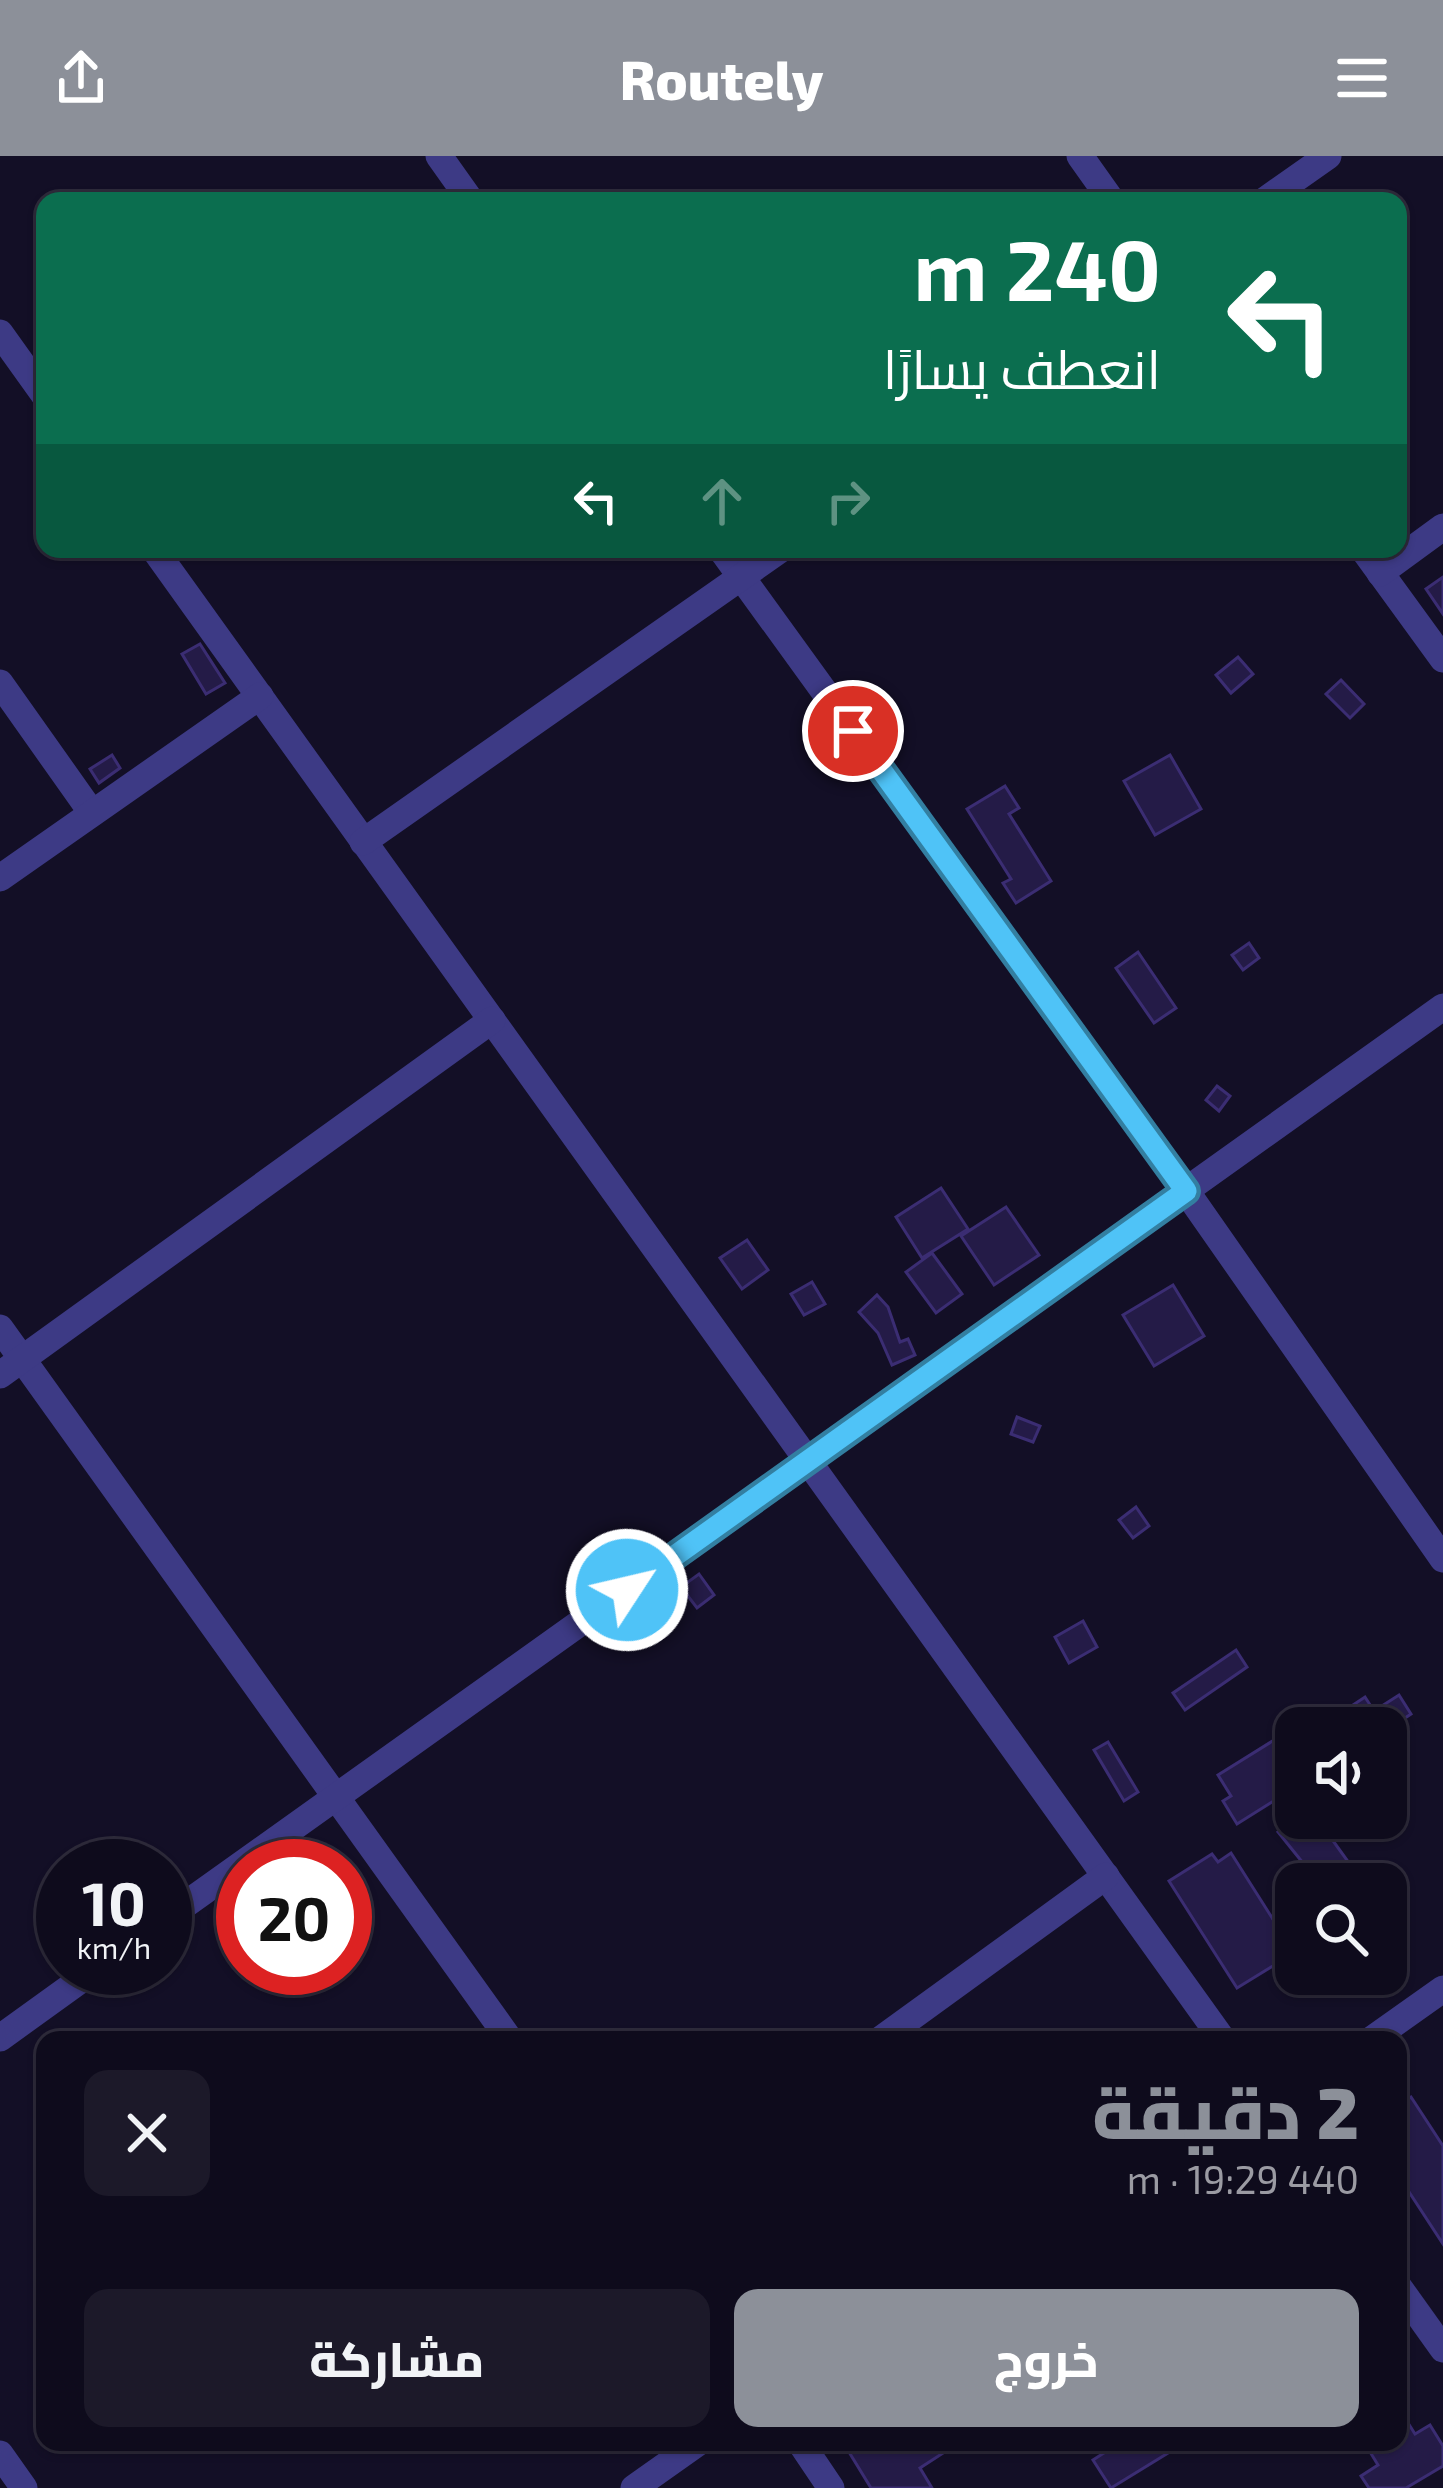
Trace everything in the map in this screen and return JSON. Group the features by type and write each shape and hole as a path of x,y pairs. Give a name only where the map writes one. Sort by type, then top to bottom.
{"lane":[{"path":"439,156 465,192"},
{"path":"1080,156 1106,192"},
{"path":"1277,192 1328,156"},
{"path":"0,333 36,383"},
{"path":"1407,554 1443,527"},
{"path":"160,558 1217,2031"},
{"path":"727,558 1186,1191 1443,1559"},
{"path":"363,842 769,558"},
{"path":"1370,558 1443,659"},
{"path":"1381,573 1401,558"},
{"path":"0,682 92,813"},
{"path":"0,878 260,696"},
{"path":"192,1900 1443,1007"},
{"path":"11,1367 491,1020"},
{"path":"0,1328 11,1367 336,1797 504,2031"},
{"path":"892,2031 1106,1876"},
{"path":"1384,2031 1443,1989"},
{"path":"0,2038 60,1995"},
{"path":"1407,2299 1443,2349"},
{"path":"634,2488 686,2451"},
{"path":"806,2451 831,2488"},
{"path":"0,2454 24,2488"}],"building":[{"path":"1443,577 1443,614 1426,589"},
{"path":"200,644 225,683 206,694 182,654"},
{"path":"1238,657 1253,674 1231,693 1216,675"},
{"path":"1341,680 1364,704 1350,718 1326,694"},
{"path":"112,755 120,768 99,783 90,769"},
{"path":"1170,755 1201,809 1155,835 1124,781"},
{"path":"1005,786 1019,808 1009,814 1051,881 1016,903 1003,883 1011,879 967,809"},
{"path":"1249,943 1259,958 1243,970 1232,955"},
{"path":"1138,952 1176,1008 1154,1023 1116,968"},
{"path":"1217,1086 1230,1096 1219,1111 1206,1100"},
{"path":"941,1188 968,1229 922,1258 896,1217"},
{"path":"1006,1207 1039,1255 994,1285 961,1236"},
{"path":"747,1240 768,1270 742,1289 720,1258"},
{"path":"932,1253 962,1294 936,1313 906,1272"},
{"path":"812,1282 825,1304 804,1315 791,1294"},
{"path":"1173,1285 1204,1336 1154,1366 1123,1315"},
{"path":"877,1295 888,1307 900,1342 908,1339 915,1355 892,1365 878,1333 859,1312"},
{"path":"1017,1417 1040,1426 1033,1442 1011,1434"},
{"path":"1136,1507 1149,1526 1133,1538 1119,1520"},
{"path":"699,1574 714,1595 697,1608 681,1587"},
{"path":"1083,1621 1097,1647 1069,1663 1055,1637"},
{"path":"1236,1650 1247,1667 1185,1710 1173,1693"},
{"path":"1399,1695 1407,1707 1380,1707"},
{"path":"1365,1697 1371,1707 1350,1707"},
{"path":"1275,1739 1275,1800 1237,1824 1223,1801 1231,1796 1218,1775"},
{"path":"1108,1742 1138,1792 1124,1801 1094,1750"},
{"path":"1284,1839 1332,1839 1349,1863 1303,1863"},
{"path":"1231,1853 1275,1923 1275,1965 1237,1988 1169,1881 1212,1854 1218,1862"},
{"path":"1411,2097 1443,2146 1443,2244 1407,2189 1407,2099"},
{"path":"1407,2421 1415,2434 1430,2425 1443,2446 1443,2466 1406,2488 1369,2488 1361,2476 1378,2465 1369,2451 1407,2451"},
{"path":"946,2451 920,2468 932,2488 871,2488 849,2452"},
{"path":"1107,2451 1171,2451 1111,2488 1093,2460"}],"route":[{"path":"627,1590 1186,1191 853,731"}]}
